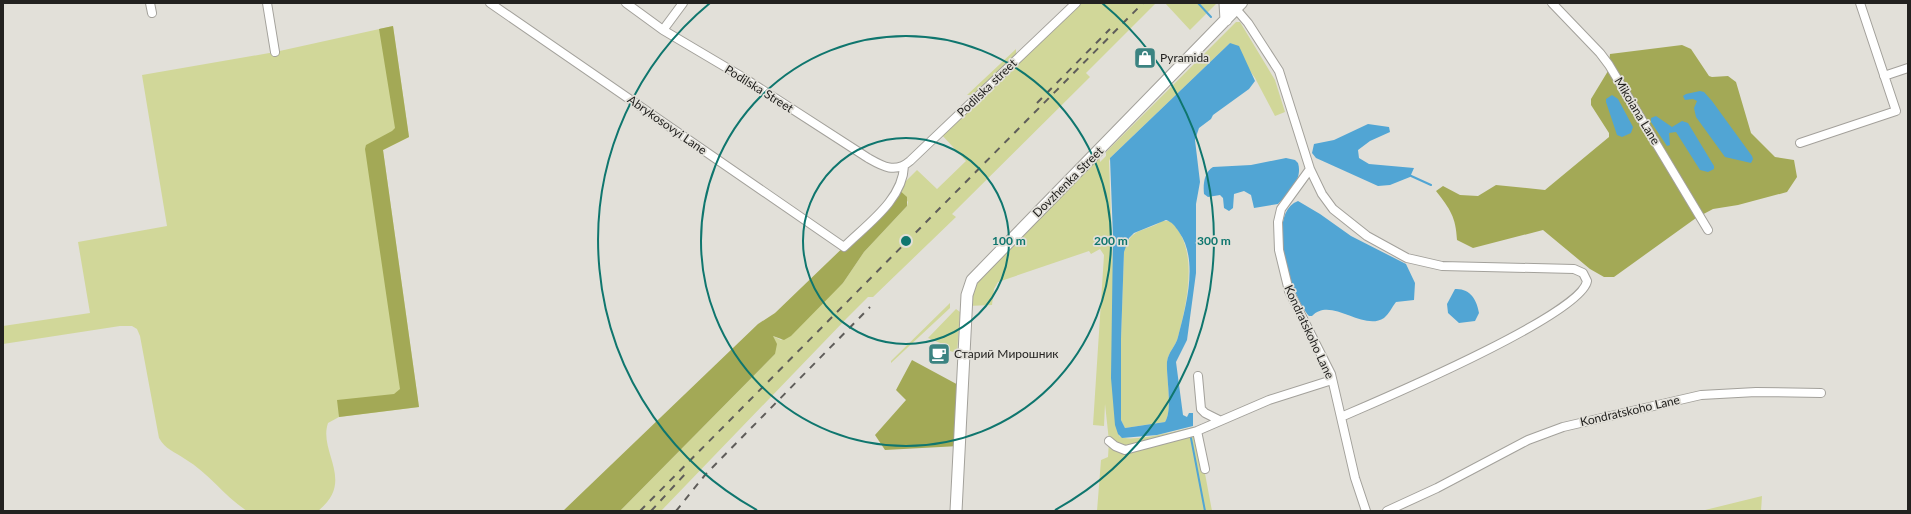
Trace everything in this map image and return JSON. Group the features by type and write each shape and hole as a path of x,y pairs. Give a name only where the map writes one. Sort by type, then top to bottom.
{"main road":[{"path":"1225,3 1226,20"},
{"name":"Dovzhenka Street","path":"956,511 967,298 970,282 979,271 1226,20 1236,5"}],"street":[{"path":"150,3 152,13"},
{"path":"267,3 275,52"},
{"name":"Abrykosovyi Lane","path":"490,3 844,247 889,202 901,183 904,166"},
{"path":"626,3 664,30 683,3"},
{"name":"Podilska street","path":"664,30 880,165 894,169 904,166 1076,3"},
{"name":"Mikoiana Lane","path":"1552,3 1600,53 1609,65 1708,230"},
{"path":"1800,143 1896,112 1860,3"},
{"path":"1236,5 1279,71 1286,89 1310,169 1322,194 1333,209 1367,236 1407,258 1442,266 1574,269 1583,273 1587,282 1583,291 1574,299 1493,349 1341,417"},
{"path":"1884,76 1908,68"},
{"name":"Kondratskoho Lane","path":"1310,169 1282,209 1278,222 1280,250 1289,291 1332,380 1355,478 1366,511"},
{"path":"1198,376 1201,409 1205,413 1219,420"},
{"path":"1109,441 1114,446 1125,450 1197,431 1219,420 1268,400 1332,380"},
{"name":"Kondratskoho Lane","path":"1386,511 1437,488 1528,440 1563,427 1701,395 1756,392 1821,393"},
{"path":"1197,431 1205,469"}],"green space":[{"path":"1077,3 1156,3 1086,73 1090,77 952,214 956,217 873,297 868,297 661,511 620,511 775,354 773,336 781,340 843,283 864,252 907,206 908,202 898,189 917,170 937,189 966,161 940,133"},
{"path":"1165,3 1216,3 1216,4 1190,30"},
{"path":"1236,22 1240,22 1275,80 1285,112 1275,116 1255,78 1230,43 1111,157 1109,161 1119,436 1125,438 1144,437 1193,427 1197,431 1212,511 1097,511 1101,460 1108,457 1109,441 1105,404 1104,426 1093,425 1104,255 1100,249 1091,254 1089,251 998,282 994,289 992,305 967,306 969,287 1099,150 1100,162 1106,156 1106,152"},
{"path":"393,26 409,137 383,150 419,407 339,417 328,423 326,434 334,467 334,489 329,500 318,511 247,511 231,499 202,471 167,448 161,442 140,336 137,329 132,326 120,326 3,344 3,326 90,313 78,242 167,226 142,75 275,52"},
{"path":"393,26 409,137 383,150 419,407 339,417 337,400 394,394 400,389 365,149 366,145 395,128 379,29"},
{"path":"1682,45 1691,49 1709,76 1728,76 1736,82 1751,133 1775,157 1794,160 1797,177 1787,192 1738,205 1713,209 1696,218 1614,277 1604,277 1590,269 1543,230 1473,248 1457,240 1454,219 1436,191 1443,186 1460,195 1478,196 1496,185 1545,190 1609,137 1609,133 1591,105 1591,99 1608,71 1610,54"},
{"path":"1016,49 1016,54 974,95 967,95"},
{"path":"898,189 907,197 907,206 864,252 843,283 791,336 784,340 773,336 777,344 775,354 620,511 563,511 758,324 775,313 880,212"},
{"path":"1162,221 1170,221 1179,232 1185,245 1189,276 1185,308 1177,340 1167,362 1169,410 1165,422 1125,428 1121,420 1121,339 1124,252 1130,238 1134,234"},
{"path":"950,303 950,308 891,363 891,361"},
{"path":"956,309 960,312 957,353 950,351 950,347 928,338"},
{"path":"912,360 962,387 959,446 885,450 875,435 906,400 896,390"},
{"path":"1762,496 1761,511 1701,511"}],"water":[{"path":"1230,43 1239,46 1255,81 1249,89 1213,115 1211,119 1199,128 1195,140 1200,182 1196,204 1196,273 1187,340 1176,362 1183,415 1187,417 1189,413 1193,413 1193,426 1157,435 1122,438 1118,434 1115,425 1111,378 1113,237 1110,158","holes":["1166,220 1172,223 1185,243 1190,269 1187,298 1181,325 1177,340 1167,362 1169,410 1165,422 1125,428 1121,420 1121,339 1124,252 1129,238 1134,233"]},
{"path":"1700,91 1704,92 1712,101 1752,156 1753,159 1751,163 1725,157 1696,117 1694,108 1697,101 1693,99 1685,100 1683,96"},
{"path":"1612,95 1618,99 1633,127 1631,133 1622,137 1617,135 1606,102 1606,99"},
{"path":"1656,116 1672,127 1682,121 1688,123 1714,166 1714,169 1708,172 1700,170 1676,132 1669,133 1670,145 1667,146 1651,122 1651,118"},
{"path":"1368,124 1389,127 1390,132 1370,141 1358,150 1359,158 1369,164 1414,168 1410,177 1390,185 1378,186 1316,158 1312,153 1314,144 1334,140"},
{"path":"1286,158 1295,160 1298,163 1299,175 1294,186 1278,204 1254,208 1251,195 1244,191 1234,194 1233,208 1229,211 1224,208 1223,198 1220,195 1208,197 1204,194 1206,175 1213,167 1251,165"},
{"path":"1298,201 1320,214 1351,236 1406,264 1415,283 1414,300 1396,302 1384,318 1376,321 1367,321 1328,310 1320,311 1312,316 1309,316 1295,292 1289,275 1284,256 1282,238 1283,222 1288,209"},
{"path":"1455,289 1465,290 1474,299 1479,313 1475,321 1459,323 1448,313 1447,304"}],"waterway":[{"path":"1198,3 1211,17"},
{"path":"1409,175 1431,185"},
{"path":"1191,438 1205,511"}],"railway":[{"path":"640,511 1143,3"},
{"path":"1037,103 1110,29"},
{"path":"676,511 705,475 870,307"},
{"path":"651,511 686,473"}],"place":[{"name":"Pyramida","path":"1145,58"},
{"name":"Старий Мирошник","path":"939,354"}]}
